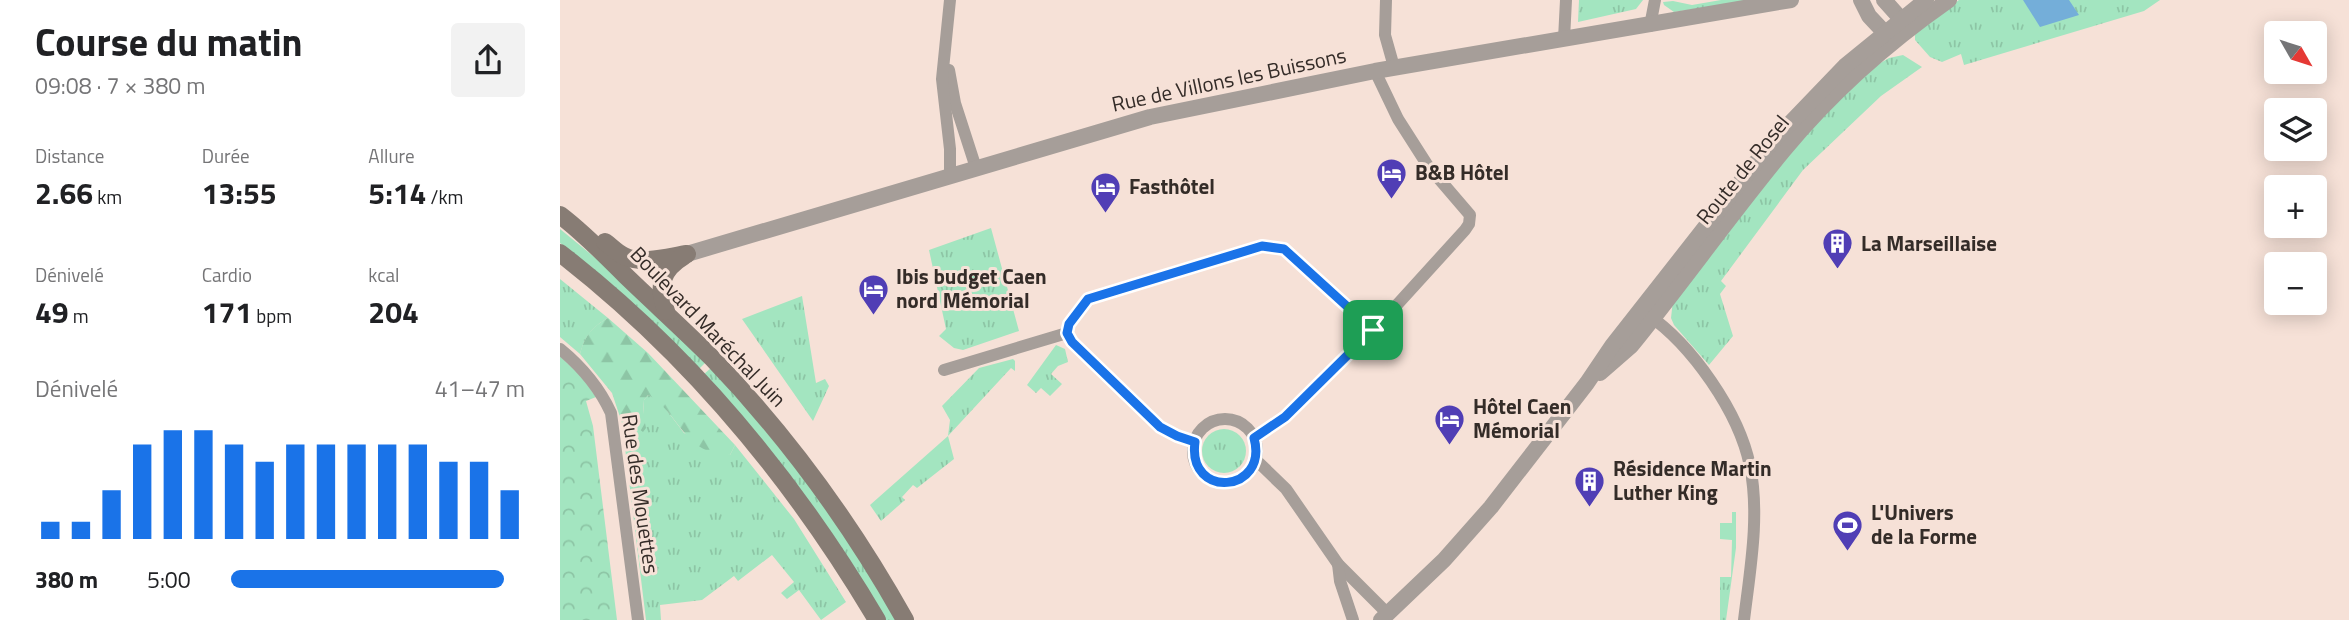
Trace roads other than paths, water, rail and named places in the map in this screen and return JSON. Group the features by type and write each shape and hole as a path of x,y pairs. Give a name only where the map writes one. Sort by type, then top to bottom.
{"main road":[{"name":"Boulevard Maréchal Juin","path":"560,215 591,239 740,389 809,471 872,564 905,620"},
{"path":"591,239 606,243 624,256 634,259 687,254"},
{"path":"560,253 636,317 744,430 817,523 877,620"},
{"path":"666,312 660,291 663,276 668,268 687,254"}],"street":[{"path":"950,0 942,79 950,149 950,176"},
{"path":"1386,0 1385,36 1394,67"},
{"path":"1564,39 1566,0"},
{"path":"1650,26 1655,0"},
{"name":"Rue de Villons les Buissons","path":"687,254 1124,123 1394,67 1650,26 1791,0"},
{"path":"1861,0 1869,16 1884,32 1901,36 1901,19 1884,0"},
{"name":"Route de Rosel","path":"1384,617 1444,559 1490,508 1587,383 1630,346 1647,314 1772,142 1818,92 1884,32 1926,0"},
{"name":"Route de Rosel","path":"1647,314 1785,149 1835,95 1901,36 1949,0"},
{"path":"945,49 955,103 976,168"},
{"path":"1254,438 1285,417 1373,330 1455,242 1469,223 1470,215 1427,166 1398,119 1375,71"},
{"path":"1195,442 1160,427 1072,342 1067,333 1069,324 1088,299 1262,246 1284,249 1373,330"},
{"path":"1647,314 1686,350 1714,384 1735,426 1750,465 1753,505 1752,558 1744,620"},
{"path":"944,370 1067,333"},
{"name":"Rue des Mouettes","path":"560,349 587,374 604,397 611,414 638,620"},
{"path":"1224,419 1235,421 1245,426 1254,438 1256,460 1242,478 1228,483 1213,481 1199,470 1195,462 1195,442 1204,427 1224,419"},
{"path":"1256,460 1275,475 1338,564 1384,617"},
{"path":"1338,564 1340,581 1353,620"}],"water":[{"path":"2023,0 2069,0 2079,15 2040,27"}],"place":[{"name":"B&B Hôtel","path":"1392,200"},
{"name":"Fasthôtel","path":"1106,214"},
{"name":"La Marseillaise","path":"1838,271"},
{"name":"Ibis budget Caen nord Mémorial","path":"873,316"},
{"name":"Hôtel Caen Mémorial","path":"1450,446"},
{"name":"Résidence Martin Luther King","path":"1590,508"},
{"name":"L'Univers de la Forme","path":"1848,552"}]}
